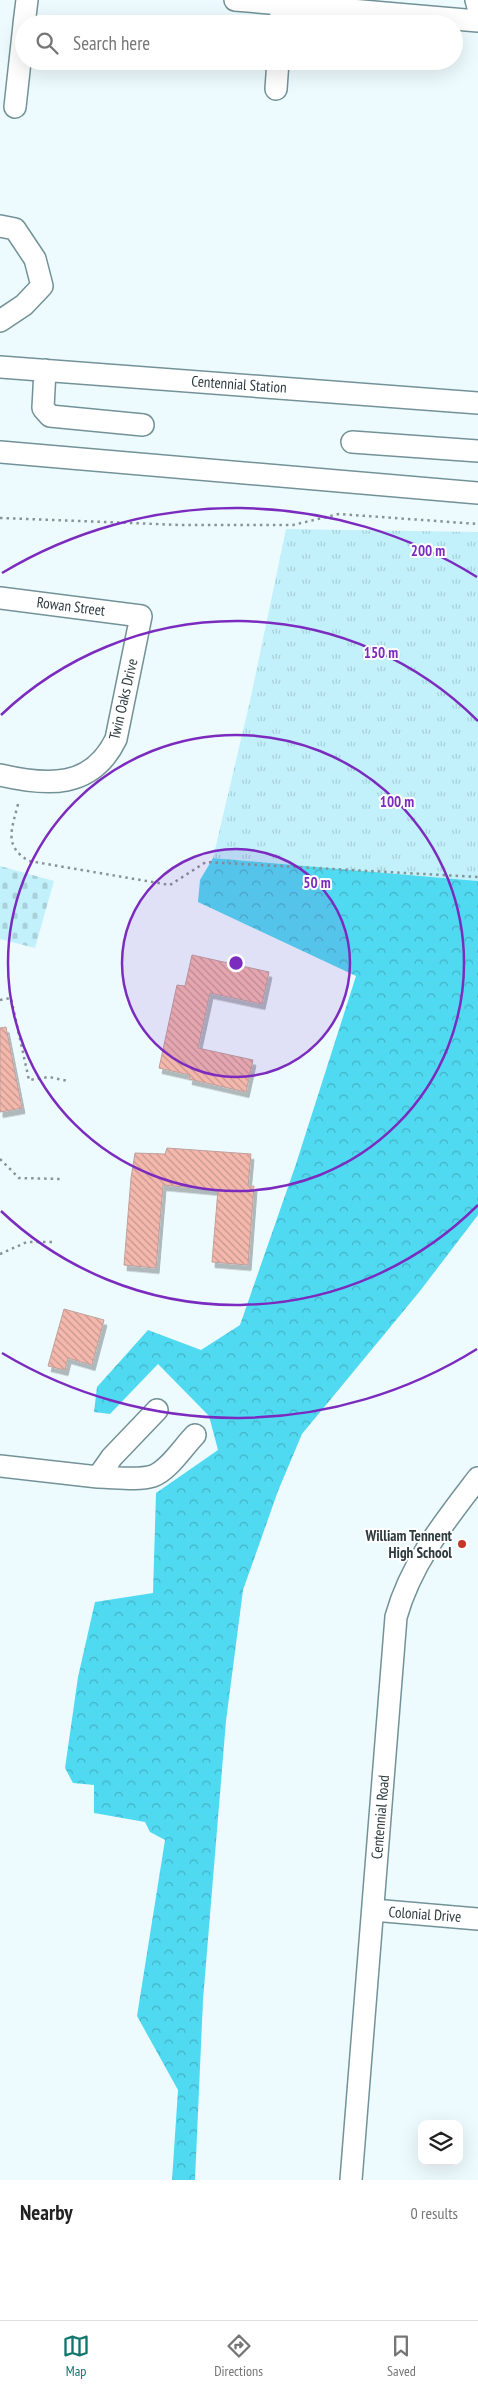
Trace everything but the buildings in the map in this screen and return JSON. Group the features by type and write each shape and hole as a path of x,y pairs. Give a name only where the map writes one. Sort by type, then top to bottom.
{"street":[{"path":"25,15 26,0"},
{"path":"235,0 281,9 380,15"},
{"path":"476,0 478,7"},
{"path":"463,20 478,21"},
{"path":"15,107 19,70"},
{"path":"276,88 277,70"},
{"path":"0,226 14,229 25,244 35,259 42,286 24,305 0,321"},
{"name":"Centennial Station","path":"0,367 478,403"},
{"path":"45,370 42,408 50,416 143,425"},
{"path":"352,442 478,451"},
{"path":"0,452 478,493"},
{"name":"Rowan Street","path":"0,598 142,616"},
{"name":"Twin Oaks Drive","path":"0,775 22,780 52,782 74,779 91,770 108,754 116,739 142,616"},
{"path":"98,1477 112,1456 157,1410"},
{"path":"0,1466 98,1477 146,1477 154,1475 165,1467 195,1435"},
{"name":"Centennial Road","path":"351,2180 396,1616 411,1574 434,1536 478,1478"},
{"name":"Colonial Drive","path":"373,1910 478,1919"}],"path":[{"path":"0,518 181,525 293,525 339,514 478,524"},
{"path":"18,804 11,835 12,847 19,856 29,861 170,885 206,862 478,877"},
{"path":"0,1000 11,998 29,1080 49,1077 68,1081"},
{"path":"0,1159 19,1178 60,1180"},
{"path":"0,1254 26,1242 54,1242"}],"green space":[{"path":"286,529 478,532 478,881 213,858 250,701"},
{"path":"213,858 478,881 478,1215 420,1291 302,1434 278,1491 243,1590 226,1721 203,2000 195,2180 172,2180 178,2090 137,2016 165,1840 150,1832 145,1822 94,1813 94,1785 73,1783 65,1768 78,1677 95,1602 153,1593 156,1493 218,1450 209,1416 158,1364 110,1414 94,1412 97,1387 148,1330 201,1350 240,1325 296,1164 356,976 198,902 200,880"},
{"path":"0,866 54,881 35,948 0,939"}],"place":[{"name":"William Tennent High School","path":"462,1544"}]}
